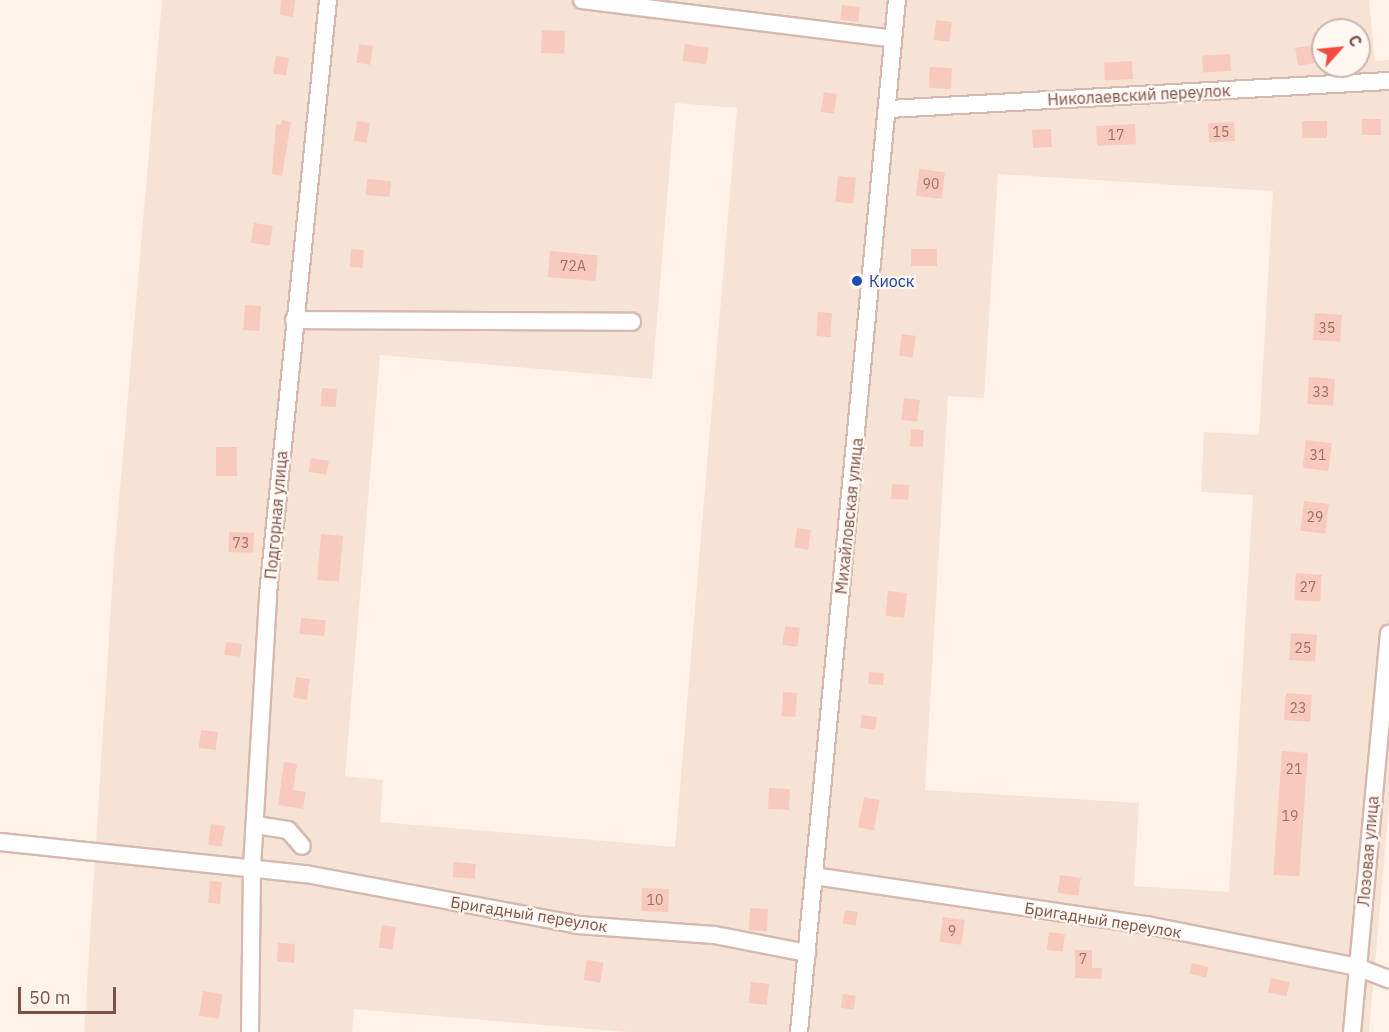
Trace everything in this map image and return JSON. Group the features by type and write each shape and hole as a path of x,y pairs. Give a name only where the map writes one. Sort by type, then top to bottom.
{"street":[{"name":"Подгорная улица","path":"250,1032 252,867 268,594 328,0"},
{"path":"582,0 893,39"},
{"name":"Михайловская улица","path":"799,1032 889,109 897,0"},
{"name":"Николаевский переулок","path":"889,109 1389,81"},
{"path":"294,320 632,322"},
{"name":"Лозовая улица","path":"1352,1032 1389,634"},
{"path":"256,825 288,830 302,846"},
{"name":"Бригадный переулок","path":"0,842 252,867 578,925 714,935 807,953"},
{"name":"Бригадный переулок","path":"814,876 1147,925 1357,967 1389,980"}],"shaded area":[{"path":"162,0 1369,0 1371,18 1311,18 1311,78 1371,78 1371,20 1375,61 1389,60 1389,805 1369,1032 626,1032 354,1009 352,1032 84,1032 114,558","holes":["675,103 737,108 675,847 380,822 383,780 345,776 380,355 652,379","998,174 1273,191 1259,435 1204,432 1201,492 1253,495 1229,892 1134,886 1139,803 925,790 948,396 984,398"]}],"building":[{"path":"281,0 295,0 293,17 280,15"},
{"path":"842,5 860,7 858,22 840,20"},
{"path":"936,20 952,22 949,42 934,40"},
{"path":"542,30 565,31 564,54 541,53"},
{"path":"359,44 373,46 370,65 356,63"},
{"path":"685,44 709,48 706,65 682,61"},
{"path":"1311,45 1311,64 1298,66 1295,48"},
{"path":"1230,54 1231,71 1203,72 1202,55"},
{"path":"276,56 289,58 286,76 273,74"},
{"path":"1132,61 1133,79 1105,80 1104,62"},
{"path":"930,67 952,68 951,89 929,88"},
{"path":"824,92 837,94 834,114 821,112"},
{"path":"1362,119 1381,119 1381,135 1362,135"},
{"path":"282,120 291,122 282,176 272,174 276,124 281,125"},
{"path":"357,121 370,123 367,143 354,141"},
{"path":"1302,121 1327,121 1327,138 1302,138"},
{"path":"1234,122 1235,141 1209,142 1208,123"},
{"path":"1135,124 1136,144 1097,146 1096,126"},
{"path":"1051,129 1052,147 1033,148 1032,130"},
{"path":"919,169 945,172 942,199 916,196"},
{"path":"838,176 856,178 853,204 835,202"},
{"path":"367,179 391,181 390,197 366,195"},
{"path":"254,223 273,226 270,246 251,243"},
{"path":"351,249 364,250 363,268 350,267"},
{"path":"911,249 937,249 937,266 911,266"},
{"path":"550,251 598,255 596,281 548,277"},
{"path":"245,305 261,306 259,331 243,330"},
{"path":"818,312 832,313 830,337 816,336"},
{"path":"1315,313 1342,315 1340,342 1313,340"},
{"path":"902,334 916,336 913,358 899,356"},
{"path":"1309,377 1335,379 1333,406 1307,404"},
{"path":"322,388 337,389 336,407 321,406"},
{"path":"904,398 920,400 917,422 901,420"},
{"path":"911,429 924,430 923,447 910,446"},
{"path":"1306,440 1332,443 1328,471 1303,468"},
{"path":"216,447 237,447 237,476 216,476"},
{"path":"311,458 329,461 327,475 309,472"},
{"path":"892,484 909,485 908,500 891,499"},
{"path":"1304,501 1329,504 1325,534 1300,531"},
{"path":"797,528 811,530 808,550 794,548"},
{"path":"229,532 254,533 253,553 228,552"},
{"path":"321,534 343,536 339,582 317,580"},
{"path":"1296,573 1322,575 1320,602 1294,600"},
{"path":"888,591 907,593 904,618 885,616"},
{"path":"301,618 326,620 325,636 300,634"},
{"path":"785,626 800,628 797,647 782,645"},
{"path":"1291,633 1317,635 1315,662 1289,660"},
{"path":"226,642 242,644 240,657 224,655"},
{"path":"869,672 884,673 883,685 868,684"},
{"path":"296,677 310,679 307,700 293,698"},
{"path":"783,692 797,693 795,717 781,716"},
{"path":"1286,693 1312,695 1310,722 1284,720"},
{"path":"862,715 877,717 875,730 860,728"},
{"path":"201,730 218,732 216,750 199,748"},
{"path":"1282,751 1308,753 1299,877 1273,875"},
{"path":"284,762 297,764 293,790 306,792 303,809 278,805"},
{"path":"769,788 790,789 789,810 768,809"},
{"path":"864,797 880,800 874,830 858,827"},
{"path":"211,824 225,826 222,847 208,845"},
{"path":"454,862 476,864 475,879 453,877"},
{"path":"1060,875 1081,878 1078,896 1057,893"},
{"path":"210,881 222,882 220,904 208,903"},
{"path":"642,888 669,889 668,912 641,911"},
{"path":"750,908 768,909 767,931 749,930"},
{"path":"845,910 858,912 856,926 843,924"},
{"path":"943,917 965,920 961,945 940,942"},
{"path":"382,925 396,927 393,950 379,948"},
{"path":"1049,932 1065,934 1063,952 1047,950"},
{"path":"278,943 295,944 294,963 277,962"},
{"path":"1075,950 1092,950 1092,968 1102,968 1101,979 1075,978"},
{"path":"587,960 604,963 600,983 584,980"},
{"path":"1192,963 1209,967 1206,978 1190,974"},
{"path":"1271,978 1290,982 1286,997 1268,993"},
{"path":"751,982 769,984 767,1005 749,1003"},
{"path":"203,991 223,994 219,1019 199,1016"},
{"path":"843,994 856,996 854,1010 841,1008"}],"place":[{"name":"Киоск","path":"857,281"}]}
